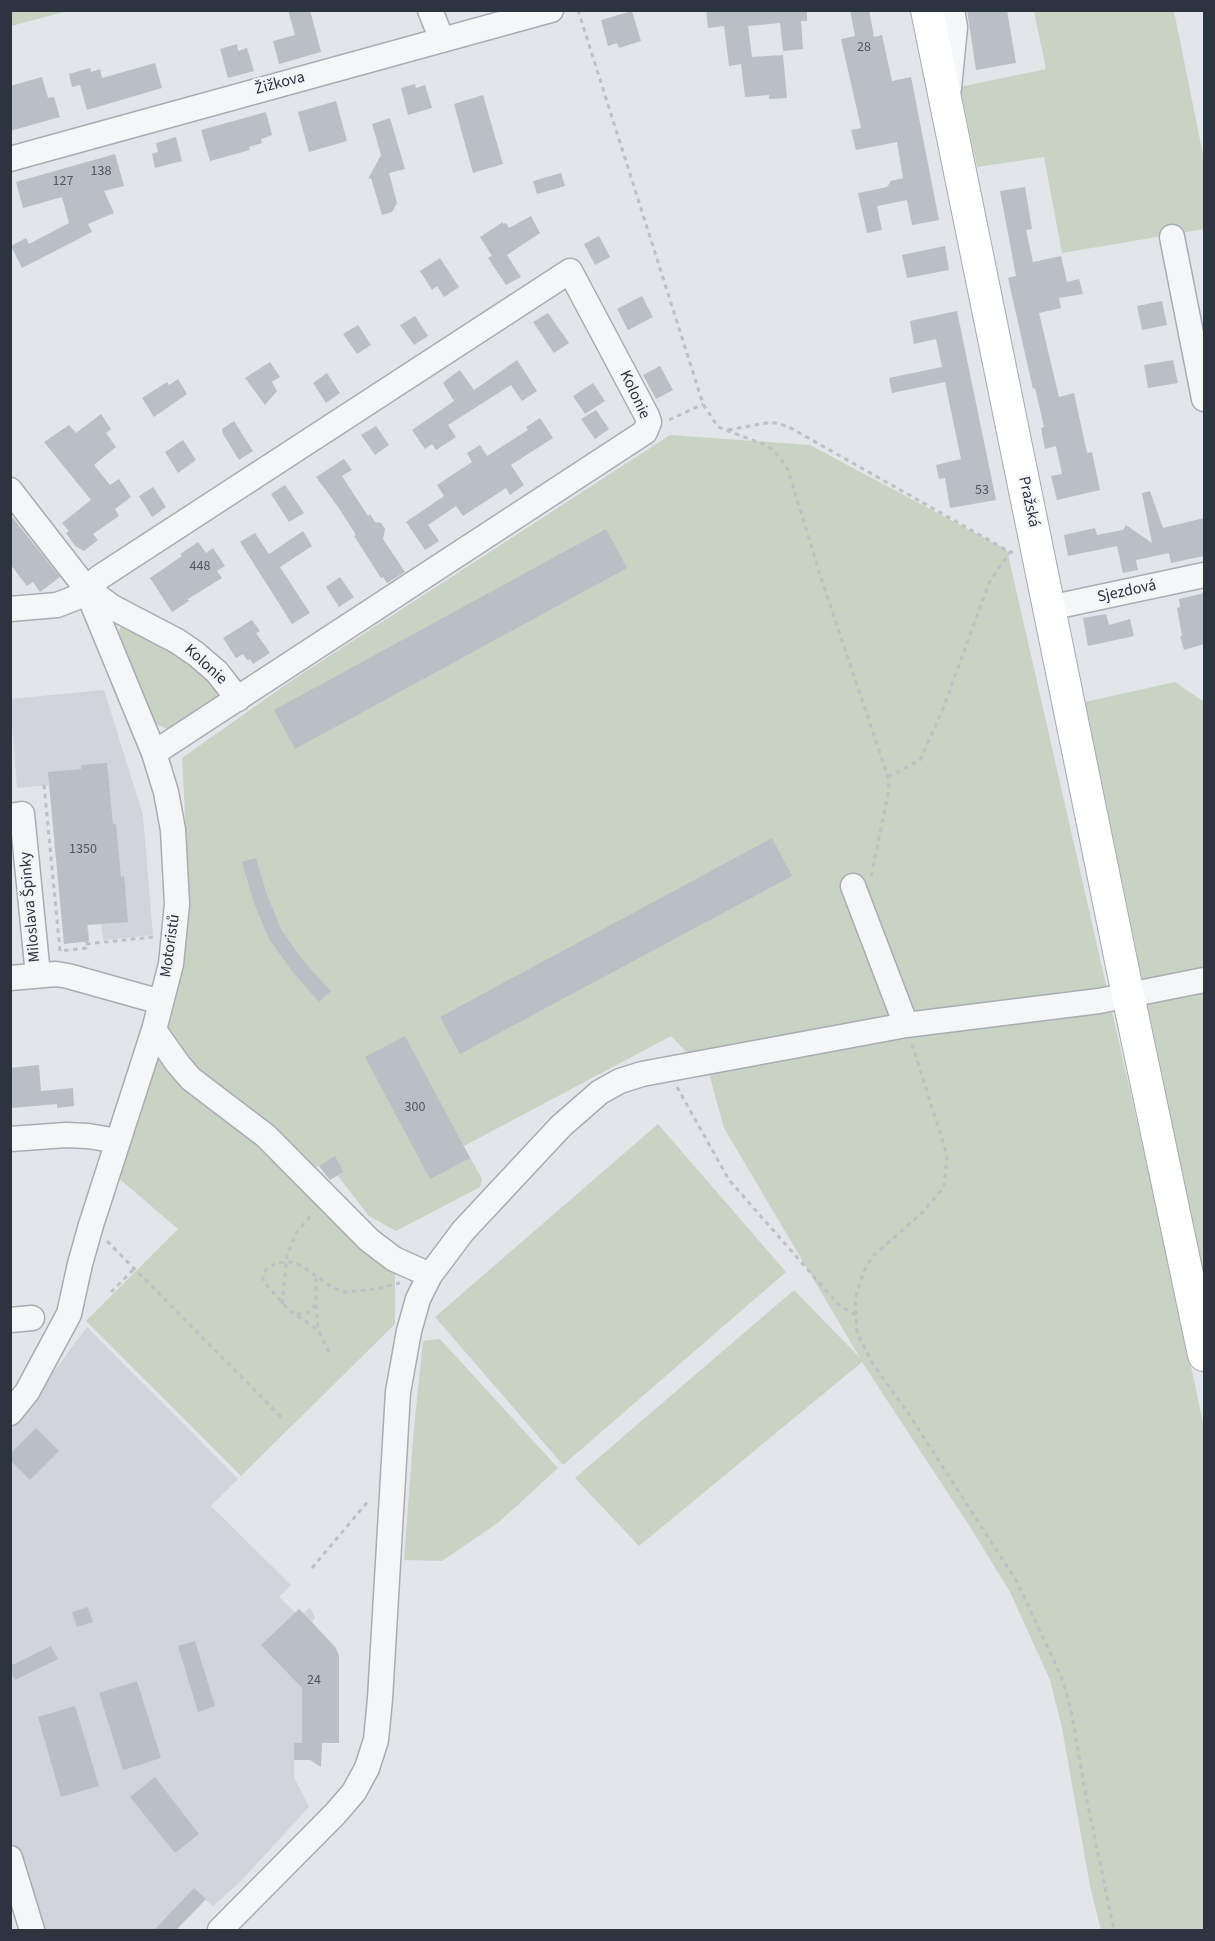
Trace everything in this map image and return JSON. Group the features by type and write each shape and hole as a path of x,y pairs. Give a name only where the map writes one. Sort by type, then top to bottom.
{"main road":[{"name":"Pražská","path":"927,10 947,108 1024,550 1049,608 1204,1355"}],"street":[{"path":"430,10 442,40"},
{"name":"Žižkova","path":"10,159 551,10"},
{"path":"947,108 955,27 952,10"},
{"path":"1172,237 1204,399"},
{"name":"Kolonie","path":"570,271 649,422 645,432 238,699 217,672 196,654 177,641 112,607 86,588 570,271"},
{"name":"Motoristů","path":"10,490 86,588 154,753 166,792 172,830 177,894 173,944 154,1030 91,1225 69,1314 27,1392 10,1413"},
{"name":"Sjezdová","path":"1049,608 1204,575"},
{"path":"10,609 57,605 75,598 86,588"},
{"path":"154,753 238,699"},
{"name":"Miloslava Špinky","path":"10,816 22,814 38,975"},
{"path":"861,884 906,1025"},
{"path":"10,978 68,975 161,1002"},
{"path":"220,1930 335,1814 354,1792 367,1768 376,1740 380,1699 398,1392 409,1331 418,1299 430,1275 463,1231 561,1126 600,1092 620,1081 664,1069 906,1025 1099,1001 1204,981"},
{"path":"154,1030 191,1079 266,1136 369,1240 394,1259 430,1275"},
{"path":"10,1139 66,1135 118,1141"},
{"path":"10,1858 32,1930"}],"path":[{"path":"578,10 703,404 718,427 768,446 779,456 788,470 822,581 888,777 889,789 861,884"},
{"path":"672,419 703,404"},
{"path":"726,430 766,423 777,423 789,427 1024,550 989,583 943,709 920,760 888,777"},
{"path":"44,785 60,951 86,948 86,943 153,937"},
{"path":"906,1025 947,1155 944,1186 922,1213 873,1257 858,1287 855,1299 857,1333 873,1364 910,1416 1017,1582 1063,1681 1071,1710 1088,1807 1114,1930"},
{"path":"682,1094 729,1180 838,1304 855,1315"},
{"path":"282,1304 286,1262 296,1233 313,1213"},
{"path":"91,1225 281,1417"},
{"path":"318,1330 282,1304 262,1281 266,1270 276,1263 286,1262 302,1266 316,1278 333,1288 346,1292 376,1289 400,1283"},
{"path":"111,1292 134,1269"},
{"path":"316,1278 318,1330 329,1352"},
{"path":"295,1314 308,1313 316,1304"}],"shaded area":[{"path":"104,690 143,815 153,935 103,940 101,924 88,925 89,941 64,944 49,785 17,788 10,699"},
{"path":"87,1327 238,1479 211,1506 291,1585 279,1597 295,1612 299,1609 304,1613 310,1607 315,1618 312,1622 335,1647 331,1651 339,1656 339,1743 322,1743 320,1762 294,1760 294,1777 309,1807 240,1882 213,1906 205,1900 176,1930 38,1930 11,1841 10,1430"}],"green space":[{"path":"11,10 68,10 68,11 11,26"},
{"path":"1034,11 1174,11 1204,160 1204,229 1062,253 1044,157 977,167 960,87 1046,69"},
{"path":"670,435 810,445 1007,550 1155,1200 1204,1427 1204,1930 1101,1930 1090,1886 1062,1728 1050,1680 1010,1592 862,1362 639,1546 575,1478 794,1290 860,1358 724,1128 710,1077 671,1036 464,1146 482,1179 480,1187 396,1231 369,1216 338,1176 344,1172 335,1157 310,1171 266,1142 395,1275 395,1324 241,1476 86,1321 178,1229 115,1175 183,958 190,911 182,758 291,681"},
{"path":"122,624 182,657 201,671 221,694 220,700 172,731 154,723 116,637"},
{"path":"1175,682 1204,702 1204,1279 1085,702"},
{"path":"658,1124 786,1272 563,1465 435,1317"},
{"path":"440,1339 558,1468 499,1522 442,1561 404,1560 423,1341"}],"building":[{"path":"288,10 310,10 321,52 279,64 273,41 295,35"},
{"path":"706,10 807,10 807,21 801,21 803,49 783,51 780,23 748,26 752,57 783,55 787,98 769,99 769,95 745,97 741,64 729,66 724,26 708,28"},
{"path":"850,10 869,10 874,37 882,35 892,81 911,77 939,220 912,225 907,200 877,206 882,230 867,233 858,193 887,187 891,181 903,178 897,142 856,150 851,130 861,128 841,39 855,36"},
{"path":"967,10 1007,10 1016,63 976,70"},
{"path":"632,11 641,41 619,48 617,43 608,46 601,20"},
{"path":"237,44 238,51 247,48 254,71 228,78 220,49"},
{"path":"155,63 162,88 87,110 80,85 72,87 69,74 90,68 91,72 100,69 102,78"},
{"path":"42,77 48,98 54,97 60,117 10,131 10,86"},
{"path":"415,84 416,88 425,85 432,108 408,115 401,88"},
{"path":"483,95 503,164 473,173 454,104"},
{"path":"336,101 347,141 309,152 298,112"},
{"path":"266,112 272,135 261,139 262,143 249,147 250,150 210,161 201,130"},
{"path":"390,118 405,169 389,173 397,203 392,212 382,215 371,178 368,179 381,155 372,124"},
{"path":"176,137 182,161 155,168 152,154 158,152 156,143"},
{"path":"115,154 124,186 104,191 114,213 88,224 92,232 22,268 11,246 26,238 29,244 69,223 62,197 23,208 16,182"},
{"path":"561,173 565,186 537,194 533,181"},
{"path":"1025,187 1032,229 1026,230 1033,262 1061,256 1067,282 1079,279 1083,294 1059,298 1061,308 1039,313 1059,397 1074,393 1087,453 1092,452 1100,490 1057,500 1051,476 1062,474 1056,446 1045,449 1041,428 1044,427 1008,278 1016,276 1000,191"},
{"path":"531,216 540,233 507,255 521,277 506,285 488,258 492,256 480,237 503,222 509,228"},
{"path":"599,236 610,257 595,265 584,244"},
{"path":"945,246 949,270 907,278 902,255"},
{"path":"440,258 459,287 444,297 437,286 432,290 420,271"},
{"path":"642,296 653,317 628,330 617,309"},
{"path":"1162,301 1167,325 1142,330 1137,306"},
{"path":"957,311 996,500 950,508 945,478 939,479 936,465 961,459 945,382 892,393 889,378 942,367 936,339 914,344 910,321"},
{"path":"548,313 569,343 554,353 533,322"},
{"path":"415,316 428,336 414,345 400,325"},
{"path":"358,325 371,345 357,354 343,334"},
{"path":"517,360 537,391 522,401 511,385 448,425 456,437 436,450 432,444 425,449 412,430 454,401 443,383 446,380 460,370 474,390"},
{"path":"1173,360 1178,383 1148,388 1144,365"},
{"path":"270,362 280,377 272,382 277,391 265,405 245,378"},
{"path":"660,366 673,390 656,399 643,375"},
{"path":"327,373 340,393 326,403 313,383"},
{"path":"178,379 187,394 154,417 142,398 167,382 169,385"},
{"path":"593,383 605,401 585,414 573,396"},
{"path":"596,410 609,429 595,439 581,419"},
{"path":"101,414 111,429 106,433 116,447 94,465 110,485 119,479 131,497 115,509 119,516 93,534 98,540 84,551 75,546 66,533 69,531 62,523 91,500 44,442 69,425 76,433"},
{"path":"540,418 553,438 511,465 524,485 510,495 506,488 463,516 456,506 428,525 439,541 425,550 406,522 444,496 437,485 472,462 467,453 480,445 487,456 528,430 526,427"},
{"path":"234,421 253,451 239,460 222,429"},
{"path":"376,426 389,445 375,455 361,435"},
{"path":"183,440 196,460 178,473 165,452"},
{"path":"344,459 352,470 342,476 368,516 370,514 375,522 381,523 385,529 383,539 405,572 387,583 383,577 381,578 338,507 316,477"},
{"path":"285,485 304,513 289,522 271,494"},
{"path":"153,487 166,507 152,517 139,496"},
{"path":"1150,491 1163,528 1204,518 1204,556 1171,563 1169,553 1136,560 1138,570 1123,573 1117,546 1068,556 1064,535 1095,528 1097,535 1123,530 1126,525 1152,543 1142,493"},
{"path":"10,514 60,577 40,592 33,582 27,586 10,564"},
{"path":"606,529 627,568 295,749 274,710"},
{"path":"303,531 312,546 280,567 310,613 292,624 240,542 255,533 269,554"},
{"path":"198,542 206,553 213,548 225,566 217,571 222,578 172,612 150,578"},
{"path":"340,577 354,597 339,607 326,587"},
{"path":"1204,593 1204,644 1184,650 1177,608 1180,607 1179,599"},
{"path":"1106,614 1109,625 1130,619 1134,636 1088,646 1083,618"},
{"path":"252,620 260,631 256,633 270,653 253,664 243,654 236,658 223,638"},
{"path":"107,763 121,877 124,876 128,922 87,925 89,941 64,944 48,772 81,769 81,765"},
{"path":"772,838 792,876 460,1054 440,1017"},
{"path":"256,858 267,895 282,931 305,963 331,991 319,1002 292,971 269,939 254,903 242,862"},
{"path":"405,1036 470,1158 430,1179 365,1057"},
{"path":"39,1065 41,1091 73,1088 74,1106 57,1108 57,1104 11,1108 10,1068"},
{"path":"335,1156 344,1172 330,1180 319,1166"},
{"path":"36,1428 59,1451 30,1480 10,1460 10,1454"},
{"path":"88,1607 93,1622 77,1627 72,1612"},
{"path":"299,1609 336,1648 339,1656 339,1743 322,1743 321,1767 310,1760 294,1760 294,1743 302,1743 302,1688 261,1645"},
{"path":"195,1641 215,1706 198,1712 178,1646"},
{"path":"51,1646 58,1659 15,1680 10,1666"},
{"path":"137,1681 161,1758 123,1770 99,1693"},
{"path":"75,1706 99,1786 61,1797 38,1717"},
{"path":"155,1777 199,1834 175,1853 130,1797"},
{"path":"194,1888 206,1899 176,1930 154,1930"}]}
